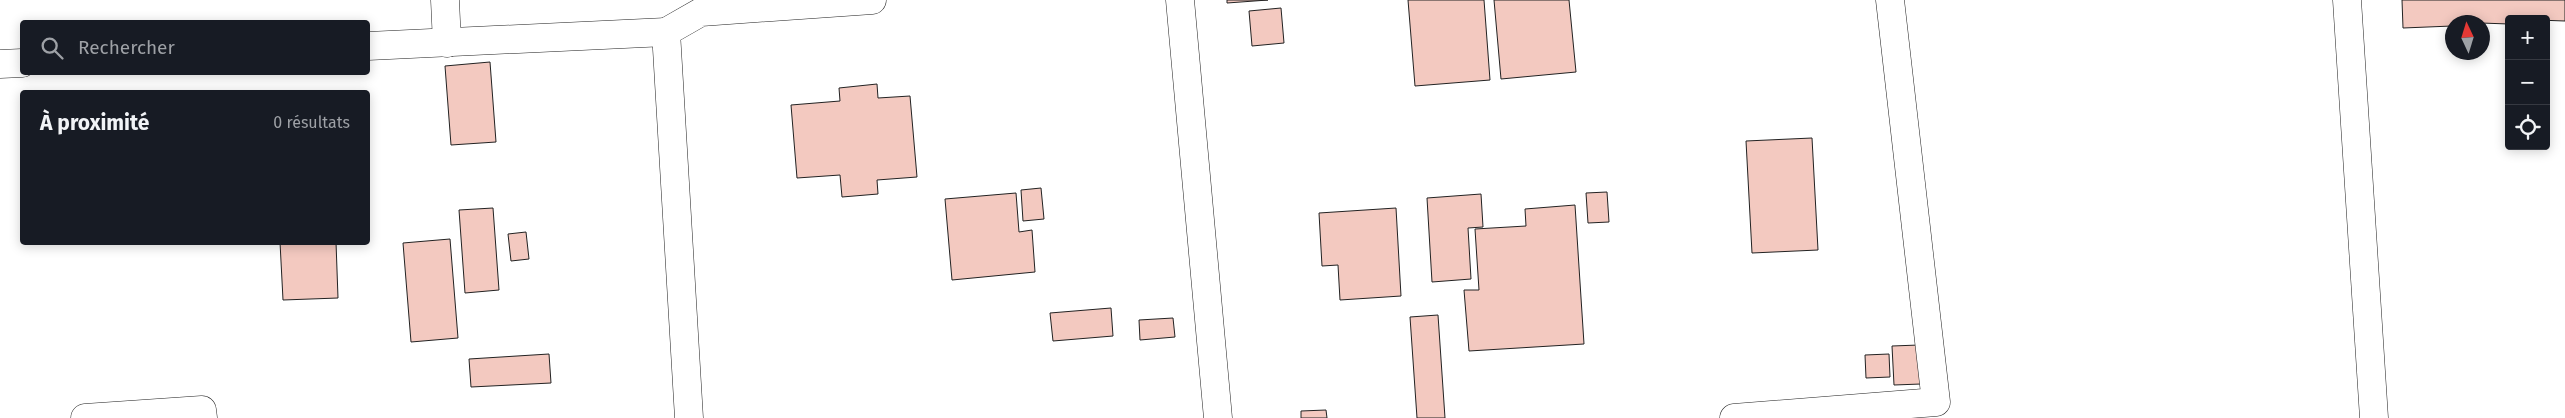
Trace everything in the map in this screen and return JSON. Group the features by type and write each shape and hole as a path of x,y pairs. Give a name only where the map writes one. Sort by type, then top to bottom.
{"street":[{"path":"445,0 447,43"},
{"path":"370,46 666,32 701,12 872,0"},
{"path":"1180,0 1218,418"},
{"path":"1734,418 1936,402 1890,0"},
{"path":"2347,0 2374,418"},
{"path":"666,32 689,418"},
{"path":"0,64 20,63"},
{"path":"85,418 202,410 203,418"}],"building":[{"path":"1227,0 1268,0 1227,3"},
{"path":"1408,0 1484,0 1490,80 1415,86"},
{"path":"1494,0 1569,0 1576,72 1501,79"},
{"path":"2402,0 2565,0 2565,21 2550,20 2550,15 2505,15 2505,24 2490,23 2490,15 2445,15 2445,26 2403,28"},
{"path":"1281,8 1284,43 1252,46 1249,11"},
{"path":"490,62 496,142 451,145 445,66"},
{"path":"877,84 878,98 910,96 917,177 877,180 878,194 842,197 840,175 797,178 791,105 840,101 839,88"},
{"path":"1812,138 1818,250 1752,253 1746,141"},
{"path":"1041,188 1044,219 1023,221 1021,190"},
{"path":"1607,192 1609,222 1588,223 1586,193"},
{"path":"1016,193 1019,232 1032,230 1035,272 952,280 945,199"},
{"path":"1481,194 1483,227 1468,228 1471,279 1432,282 1427,198"},
{"path":"1575,205 1584,344 1469,351 1464,290 1479,290 1475,229 1526,226 1525,209"},
{"path":"493,208 499,290 465,293 459,210"},
{"path":"1396,208 1401,296 1340,300 1338,265 1322,266 1319,213"},
{"path":"526,232 529,259 511,261 508,234"},
{"path":"450,239 458,338 411,342 403,243"},
{"path":"280,245 336,245 338,298 283,300"},
{"path":"1111,308 1113,336 1053,341 1050,313"},
{"path":"1438,315 1445,418 1417,418 1410,317"},
{"path":"1173,318 1175,337 1140,340 1139,320"},
{"path":"1919,345 1921,384 1894,385 1892,346"},
{"path":"549,354 551,383 471,387 469,359"},
{"path":"1889,354 1890,377 1866,378 1865,355"},
{"path":"1326,410 1327,418 1301,418 1301,411"}]}
